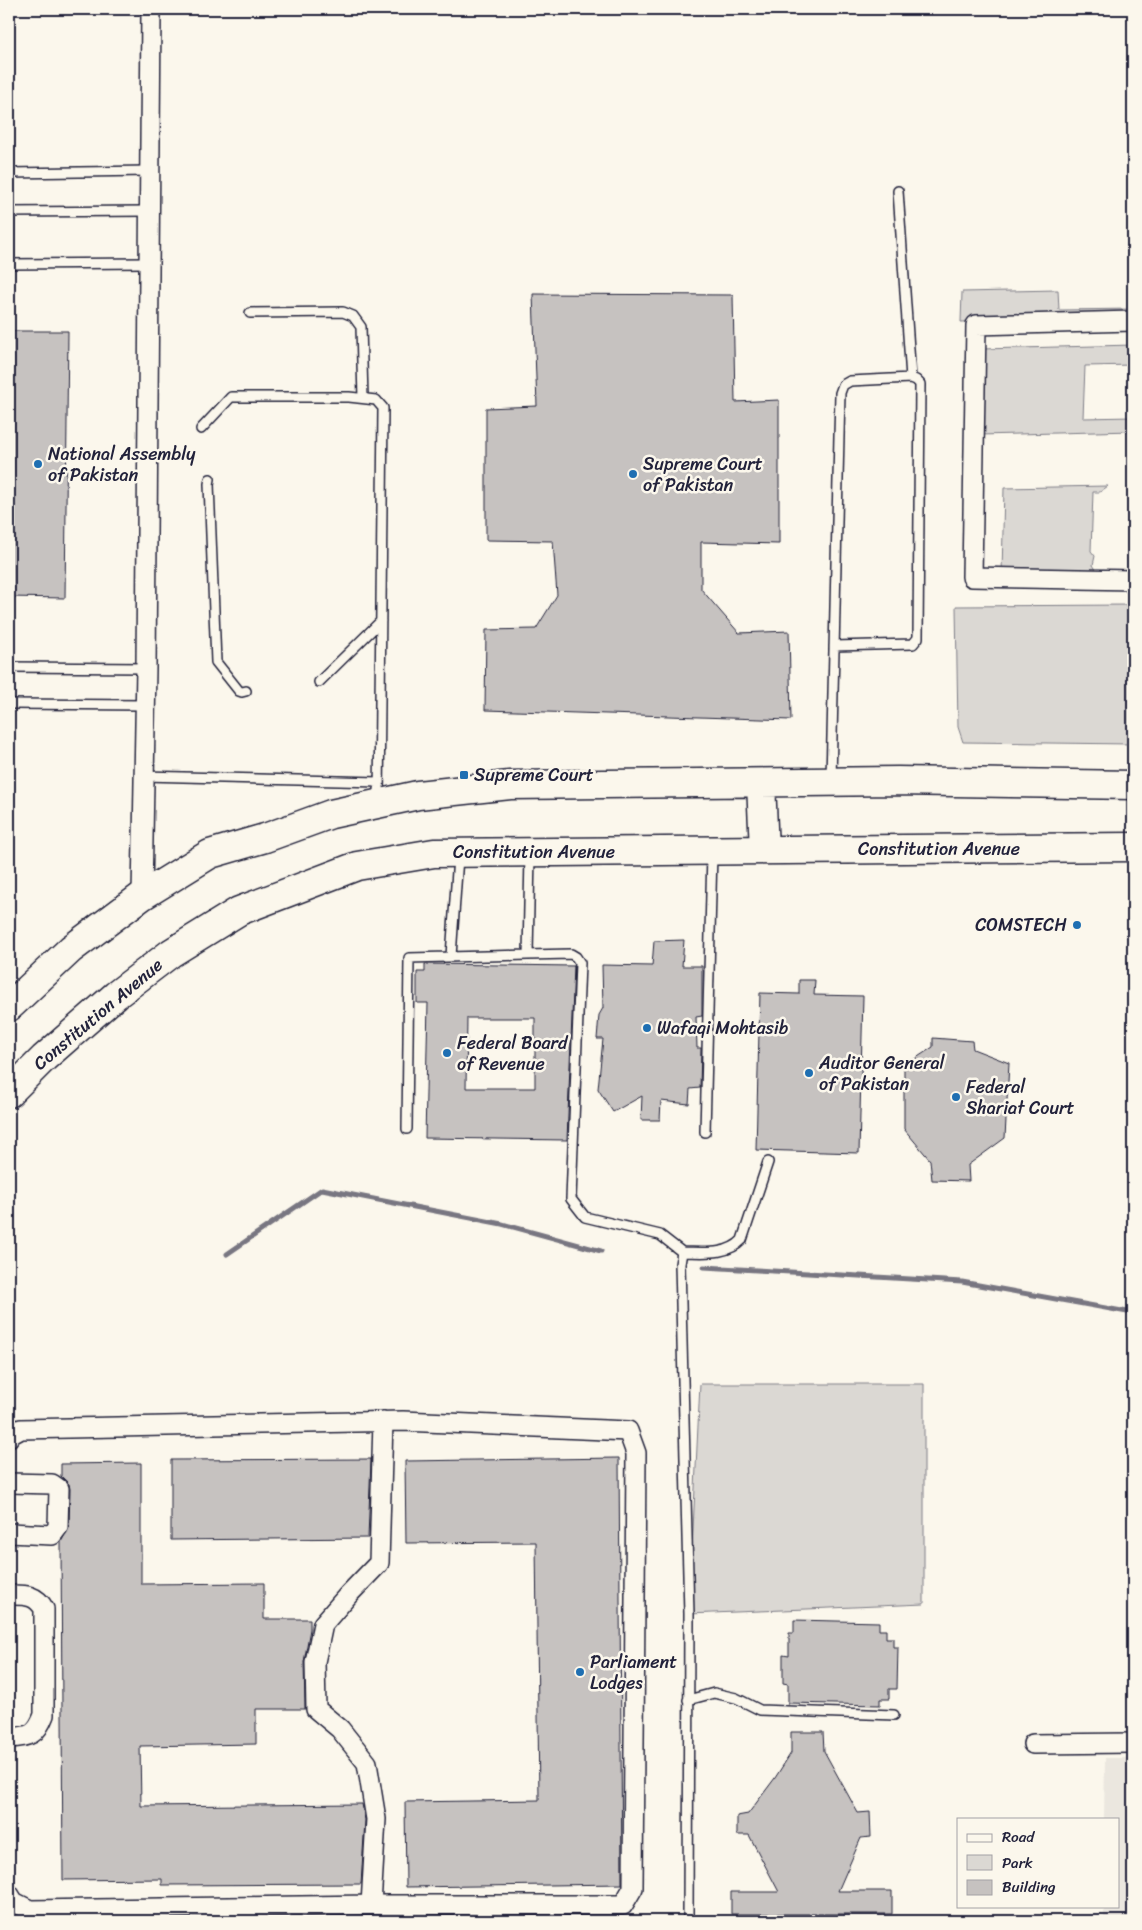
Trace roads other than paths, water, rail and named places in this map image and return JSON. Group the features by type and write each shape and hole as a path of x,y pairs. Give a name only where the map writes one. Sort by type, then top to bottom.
{"main road":[{"path":"9,1007 71,949 142,896 210,854 264,838 331,814 379,792 418,795 510,785 898,781 1133,785"},
{"path":"761,783 764,850"},
{"name":"Constitution Avenue","path":"9,1093 44,1058 116,995 170,953 240,911 357,866 434,853 1133,847"}],"street":[{"path":"142,896 146,668 151,9"},
{"path":"1133,321 976,325 972,577 1133,580"},
{"path":"9,1437 21,1429 383,1421 628,1431 636,1454 633,1888 623,1905 371,1905 30,1910 14,1902 9,1894"},
{"path":"371,1905 376,1819 367,1763 340,1729 316,1709 315,1662 323,1624 348,1594 379,1563 383,1421"},
{"path":"9,1482 52,1484 59,1489 58,1527 52,1535 9,1533"},
{"path":"9,1595 30,1596 39,1600 44,1610 44,1715 38,1729 29,1736 9,1738"},
{"path":"1033,1744 1133,1742"}],"lane":[{"path":"9,173 150,170"},
{"path":"898,191 911,378"},
{"path":"9,212 150,211"},
{"path":"9,264 149,263"},
{"path":"250,313 343,312 353,316 361,327 363,398"},
{"path":"831,782 834,646 840,393 843,385 850,381 911,378 920,384 918,638 913,644 834,646"},
{"path":"144,776 379,792 384,408 376,400 363,398 231,397 201,429"},
{"path":"210,479 216,662 239,691 246,691"},
{"path":"319,682 381,621"},
{"path":"9,667 146,668"},
{"path":"9,704 145,705"},
{"path":"705,1132 712,851"},
{"path":"528,955 530,852"},
{"path":"452,956 458,853"},
{"path":"407,1129 409,958 571,954 580,963 571,1199 585,1217 660,1235 682,1252 724,1251 735,1247 742,1240 768,1162"},
{"path":"682,1252 680,1264 689,1614 688,1921"},
{"path":"688,1700 714,1693 736,1698 760,1710 894,1715"}],"waterway":[{"path":"227,1254 322,1189 502,1224 601,1251"},
{"path":"704,1267 962,1282 1133,1313"}],"place":[{"name":"National Assembly of Pakistan","path":"38,464"},
{"name":"Supreme Court of Pakistan","path":"633,474"},
{"name":"Supreme Court","path":"464,775"},
{"name":"COMSTECH","path":"1077,925"},
{"name":"Wafaqi Mohtasib","path":"647,1028"},
{"name":"Federal Board of Revenue","path":"447,1053"},
{"name":"Auditor General of Pakistan","path":"809,1073"},
{"name":"Federal Shariat Court","path":"956,1097"},
{"name":"Parliament Lodges","path":"580,1672"}]}
